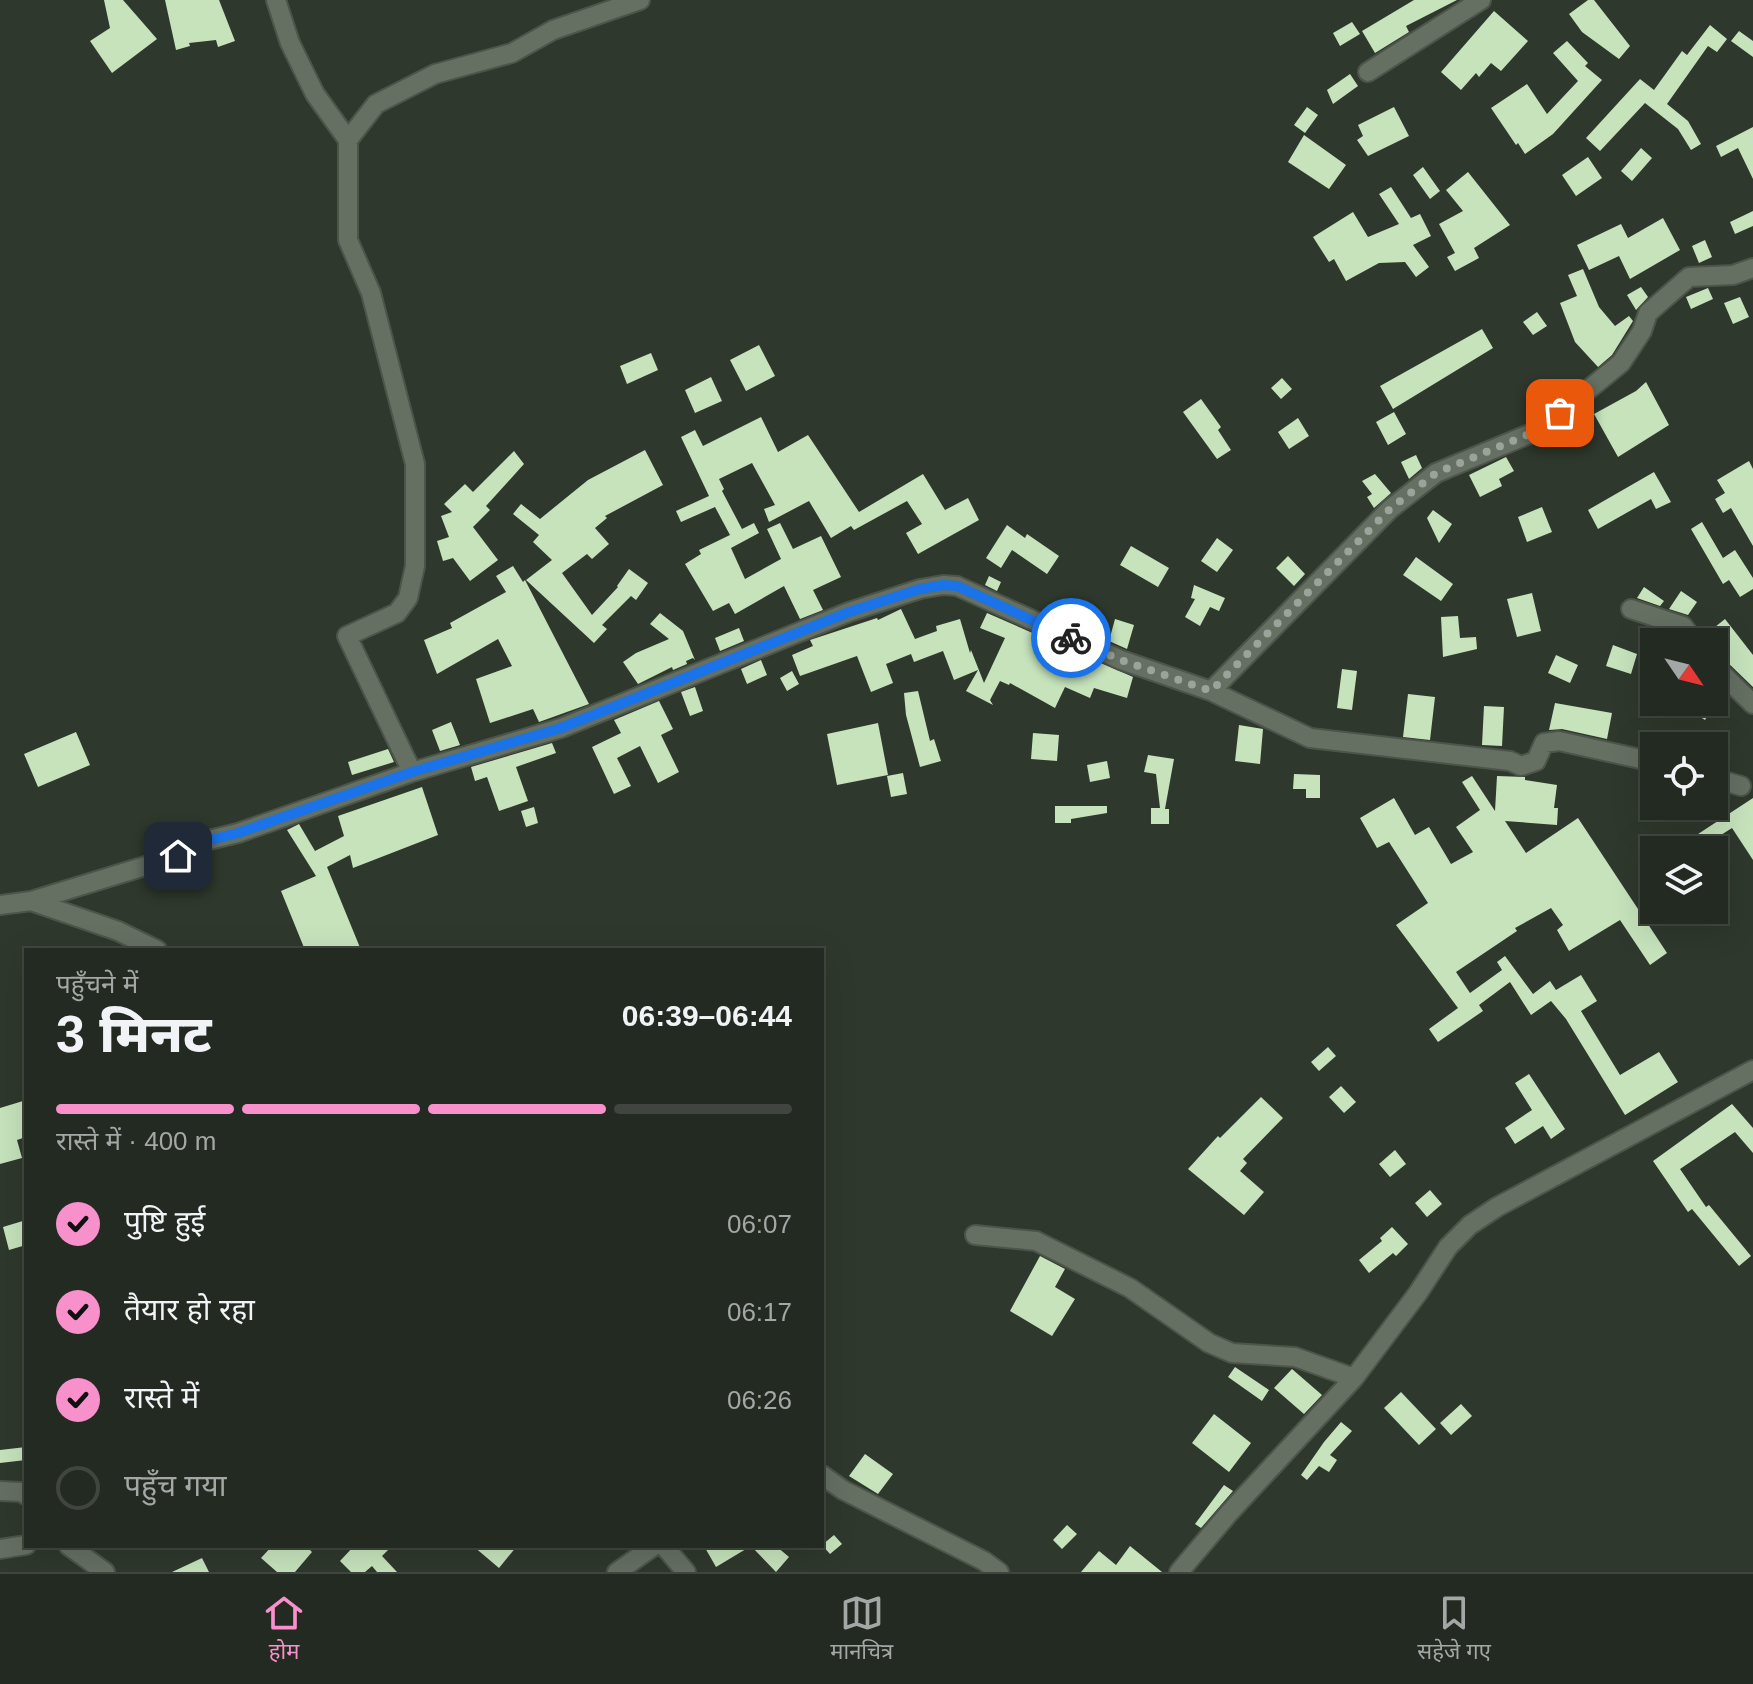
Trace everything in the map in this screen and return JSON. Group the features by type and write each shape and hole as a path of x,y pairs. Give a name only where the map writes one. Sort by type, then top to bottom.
{"street":[{"path":"276,0 290,43 315,94 348,140 348,240 371,293 415,464 415,566 408,598 397,613 347,636 412,772"},
{"path":"348,140 376,104 435,74 512,53 553,30 640,0"},
{"path":"1368,72 1481,0"},
{"path":"1211,691 1390,509 1436,473 1539,430 1621,363 1642,331 1648,313 1689,277 1733,275 1753,268"},
{"path":"0,905 31,901 178,856 201,842 238,833 412,772 561,728 849,612 920,589 943,585 957,586 1121,660 1211,691 1310,738 1510,761 1521,766 1536,761 1544,743 1559,741 1640,759"},
{"path":"1631,609 1684,628"},
{"path":"1728,680 1753,704"},
{"path":"1728,782 1741,786"},
{"path":"31,901 118,931 153,948"},
{"path":"1179,1572 1354,1378 1418,1293 1448,1247 1470,1225 1497,1207 1753,1070"},
{"path":"975,1235 1036,1241 1130,1288 1209,1343 1232,1353 1295,1357 1354,1378"},
{"path":"824,1476 843,1490 984,1561 999,1572"},
{"path":"0,1491 24,1494"},
{"path":"0,1549 24,1545"},
{"path":"72,1548 105,1572"},
{"path":"617,1572 651,1548"},
{"path":"666,1548 686,1572"}],"building":[{"path":"104,0 123,0 157,39 112,73 90,41 110,28"},
{"path":"165,0 219,0 235,41 218,47 216,40 189,43 190,46 176,50"},
{"path":"1414,0 1457,0 1406,26 1409,32 1375,53 1362,31"},
{"path":"1588,0 1594,0 1630,46 1619,59 1582,32 1569,14"},
{"path":"1494,11 1528,41 1501,71 1491,63 1479,77 1476,73 1461,90 1441,72"},
{"path":"1352,22 1360,34 1340,46 1333,33"},
{"path":"1710,25 1727,39 1717,52 1708,46 1667,104 1688,121 1701,144 1691,150 1678,129 1645,103 1600,151 1586,138 1640,79 1654,90 1682,51 1687,55"},
{"path":"1739,31 1753,41 1753,57 1731,41"},
{"path":"1567,41 1588,63 1585,66 1602,80 1553,134 1525,154 1491,108 1527,84 1547,114 1578,81 1553,53"},
{"path":"1350,74 1358,86 1333,104 1327,90"},
{"path":"1307,107 1318,115 1305,133 1294,125"},
{"path":"1394,107 1409,136 1368,156 1357,140 1363,136 1358,125"},
{"path":"1753,127 1753,179 1738,148 1721,157 1716,146"},
{"path":"1304,135 1346,165 1329,189 1288,162"},
{"path":"1641,148 1652,158 1632,181 1621,171"},
{"path":"1588,157 1602,178 1576,196 1562,175"},
{"path":"1423,167 1440,191 1430,199 1413,175"},
{"path":"1468,172 1510,225 1474,248 1479,258 1455,271 1447,257 1455,253 1439,224 1463,211 1446,190"},
{"path":"1391,187 1411,218 1420,214 1431,236 1413,245 1429,267 1416,277 1405,262 1379,263 1346,281 1334,259 1329,262 1313,237 1353,212 1368,237 1399,224 1379,194"},
{"path":"1753,211 1753,226 1735,234 1730,222"},
{"path":"1663,218 1680,250 1630,279 1619,256 1589,270 1577,245 1621,224 1628,238"},
{"path":"1705,240 1712,257 1699,263 1692,246"},
{"path":"1583,269 1599,307 1615,326 1629,316 1633,321 1612,355 1598,367 1575,342 1560,303 1577,296 1568,275"},
{"path":"1641,287 1648,297 1636,310 1627,295"},
{"path":"1708,288 1713,299 1691,309 1686,297"},
{"path":"1740,297 1749,317 1733,324 1724,303"},
{"path":"1537,312 1547,326 1533,335 1523,322"},
{"path":"1482,329 1493,348 1393,409 1380,386"},
{"path":"759,345 775,376 746,391 730,360"},
{"path":"651,353 658,370 627,384 620,366"},
{"path":"711,377 722,401 695,413 685,390"},
{"path":"1282,378 1292,389 1281,399 1271,388"},
{"path":"1646,382 1669,425 1618,457 1594,414 1636,391"},
{"path":"1201,399 1221,427 1218,430 1231,450 1217,459 1183,412"},
{"path":"1394,412 1406,434 1388,445 1376,422"},
{"path":"761,417 778,452 808,435 859,512 923,474 945,510 968,498 979,520 918,554 906,533 922,524 907,501 854,530 851,526 831,538 809,501 769,522 764,509 775,505 752,463 719,479 742,529 754,523 759,533 731,548 745,579 781,559 767,529 780,523 793,549 821,536 841,577 813,590 823,610 800,619 784,586 735,614 729,603 713,611 685,564 701,554 699,550 730,535 715,507 681,522 676,511 709,496 681,437 695,430 703,446"},
{"path":"1298,418 1309,436 1289,449 1278,432"},
{"path":"645,450 663,485 605,516 607,518 595,528 609,544 592,559 587,554 562,573 592,615 618,587 629,569 648,583 636,600 631,596 602,625 607,629 594,643 526,580 552,560 533,542 539,535 513,514 521,504 540,519 588,480"},
{"path":"514,451 524,464 486,506 490,510 473,527 498,560 470,581 453,558 443,561 437,541 449,537 441,516 452,512 444,504 465,484 473,492"},
{"path":"1416,455 1422,468 1409,479 1401,462"},
{"path":"1506,457 1514,471 1499,479 1502,486 1480,497 1469,475"},
{"path":"1749,461 1753,469 1753,546 1731,508 1723,513 1715,499 1725,493 1717,480"},
{"path":"1654,472 1671,502 1656,509 1651,499 1598,529 1588,510"},
{"path":"1375,474 1391,493 1374,508 1367,497 1372,494 1362,481"},
{"path":"1542,507 1552,532 1527,542 1518,517"},
{"path":"1433,510 1452,524 1439,543 1427,518"},
{"path":"1702,522 1723,558 1735,550 1753,578 1753,589 1740,597 1729,580 1723,584 1691,529"},
{"path":"1007,525 1025,538 1027,534 1059,556 1047,574 1012,550 1001,568 986,558"},
{"path":"1217,538 1233,550 1217,572 1201,561"},
{"path":"1131,546 1169,568 1158,587 1120,565"},
{"path":"1288,556 1305,574 1294,586 1276,568"},
{"path":"1416,557 1453,584 1441,601 1403,575"},
{"path":"513,566 523,582 525,580 589,704 539,722 533,709 490,723 476,679 512,666 498,639 437,674 424,640 452,628 450,623 506,592 496,576"},
{"path":"989,576 1001,582 997,591 985,585"},
{"path":"1194,585 1225,598 1219,611 1210,607 1200,626 1185,617 1195,599 1191,598"},
{"path":"1644,587 1664,601 1660,606 1637,598"},
{"path":"1681,591 1697,602 1688,615 1669,609"},
{"path":"1532,593 1541,631 1517,637 1507,599"},
{"path":"901,609 915,639 937,631 936,626 960,619 970,653 971,650 984,683 1005,638 980,628 987,613 1133,677 1127,698 1094,688 1090,698 1065,687 1055,708 1010,683 1000,681 990,700 993,705 966,691 978,670 954,680 943,651 914,662 911,654 886,664 893,683 871,692 857,656 800,676 792,655 813,646 810,640 878,620"},
{"path":"660,613 683,631 695,660 693,658 686,661 687,664 673,670 672,667 638,684 623,662 669,639 650,624"},
{"path":"1458,616 1460,638 1476,637 1477,649 1443,657 1441,617"},
{"path":"1115,619 1134,625 1127,649 1109,641"},
{"path":"1725,619 1753,655 1753,687 1728,663 1728,628 1714,628"},
{"path":"739,628 744,641 720,651 715,638"},
{"path":"1613,645 1637,654 1631,674 1606,666"},
{"path":"1556,655 1578,665 1570,683 1548,673"},
{"path":"761,660 767,675 747,684 741,669"},
{"path":"1342,669 1357,671 1352,710 1337,708"},
{"path":"792,671 799,684 787,691 780,678"},
{"path":"695,687 703,711 690,716 681,692"},
{"path":"918,691 930,741 934,739 941,761 920,767 906,715 904,693"},
{"path":"1408,694 1435,697 1430,740 1403,737"},
{"path":"659,701 673,729 661,735 679,772 658,783 640,746 617,758 631,786 614,794 592,747 621,733 614,720"},
{"path":"1555,703 1612,713 1607,739 1562,729 1549,730"},
{"path":"1484,706 1504,707 1502,746 1482,745"},
{"path":"451,722 460,745 440,751 432,730"},
{"path":"878,723 888,775 837,785 827,734"},
{"path":"1239,725 1263,729 1260,764 1235,761"},
{"path":"76,732 90,765 38,787 24,754"},
{"path":"1033,733 1059,735 1057,761 1031,759"},
{"path":"552,743 556,753 516,767 528,801 499,811 487,777 475,781 471,767"},
{"path":"388,749 394,762 352,775 348,762"},
{"path":"1148,755 1174,759 1165,809 1169,809 1169,824 1151,824 1151,808 1160,808 1156,774 1144,772"},
{"path":"1107,761 1110,778 1090,782 1087,765"},
{"path":"903,773 907,794 891,797 887,776"},
{"path":"1294,774 1320,775 1320,798 1306,798 1306,789 1293,789"},
{"path":"1472,776 1495,811 1497,776 1525,777 1525,780 1557,785 1554,808 1558,808 1557,825 1505,821 1526,853 1578,818 1640,912 1640,924 1648,924 1667,953 1650,965 1620,920 1569,951 1557,930 1563,925 1551,908 1515,928 1517,931 1456,972 1470,993 1502,970 1497,962 1505,956 1533,994 1550,981 1556,990 1581,975 1597,1001 1581,1011 1620,1075 1659,1052 1678,1082 1625,1115 1566,1019 1551,1001 1531,1015 1510,982 1479,1005 1483,1011 1438,1042 1429,1029 1458,1008 1396,925 1428,903 1389,842 1377,848 1360,818 1394,798 1415,835 1429,827 1451,864 1473,852 1456,827 1480,810 1462,782"},
{"path":"422,787 438,835 353,868 350,855 327,867 360,948 304,948 281,891 316,876 287,830 299,824 315,851 344,836 338,816"},
{"path":"1753,798 1753,860 1732,828 1719,836 1695,836 1719,820 1728,820 1728,814"},
{"path":"1055,806 1107,806 1107,813 1071,819 1071,823 1055,823"},
{"path":"534,807 538,823 526,827 521,811"},
{"path":"1328,1047 1336,1056 1319,1071 1311,1062"},
{"path":"1529,1074 1565,1129 1551,1139 1543,1126 1515,1144 1505,1128 1532,1110 1515,1083"},
{"path":"1341,1086 1356,1102 1344,1113 1329,1097"},
{"path":"1261,1097 1283,1118 1243,1159 1247,1163 1240,1171 1264,1192 1244,1215 1188,1169 1218,1136 1220,1138"},
{"path":"23,1101 24,1105 24,1138 17,1140 22,1158 0,1164 0,1108"},
{"path":"1732,1104 1753,1128 1753,1153 1735,1132 1680,1169 1706,1207 1709,1205 1751,1256 1739,1266 1692,1209 1688,1212 1653,1161"},
{"path":"1395,1150 1406,1164 1390,1177 1379,1164"},
{"path":"1430,1190 1442,1204 1427,1217 1415,1203"},
{"path":"24,1221 24,1246 9,1250 3,1227"},
{"path":"1392,1227 1408,1244 1396,1256 1393,1253 1369,1273 1359,1260 1382,1241 1380,1238"},
{"path":"1040,1256 1065,1269 1055,1287 1075,1299 1052,1336 1010,1311"},
{"path":"1235,1367 1269,1390 1262,1401 1228,1377"},
{"path":"1292,1369 1322,1395 1304,1414 1274,1388"},
{"path":"1401,1392 1436,1429 1419,1445 1384,1408"},
{"path":"1461,1404 1472,1416 1451,1435 1440,1423"},
{"path":"1214,1414 1251,1443 1229,1472 1192,1443"},
{"path":"1341,1422 1352,1431 1330,1455 1337,1460 1329,1472 1319,1466 1307,1480 1301,1475"},
{"path":"24,1447 24,1460 0,1463 0,1450"},
{"path":"865,1454 893,1474 878,1494 849,1476"},
{"path":"1224,1485 1233,1491 1201,1528 1195,1524"},
{"path":"1067,1525 1077,1534 1062,1549 1053,1540"},
{"path":"834,1535 842,1544 830,1554 824,1543"},
{"path":"1130,1546 1162,1572 1081,1572 1099,1551 1116,1565"},
{"path":"270,1548 308,1548 312,1552 295,1572 277,1572 261,1558"},
{"path":"352,1548 390,1548 382,1556 397,1572 377,1572 372,1566 365,1572 351,1572 340,1561"},
{"path":"475,1548 515,1548 499,1568"},
{"path":"705,1548 748,1548 716,1567"},
{"path":"753,1548 778,1548 789,1557 776,1572"},
{"path":"202,1558 209,1572 172,1572"}],"way so far":[{"path":"1071,638 1121,660 1211,691 1390,509 1436,473 1539,430 1560,413"}],"route":[{"path":"178,856 201,842 238,833 412,772 561,728 849,612 920,589 957,586 1071,638"}]}
